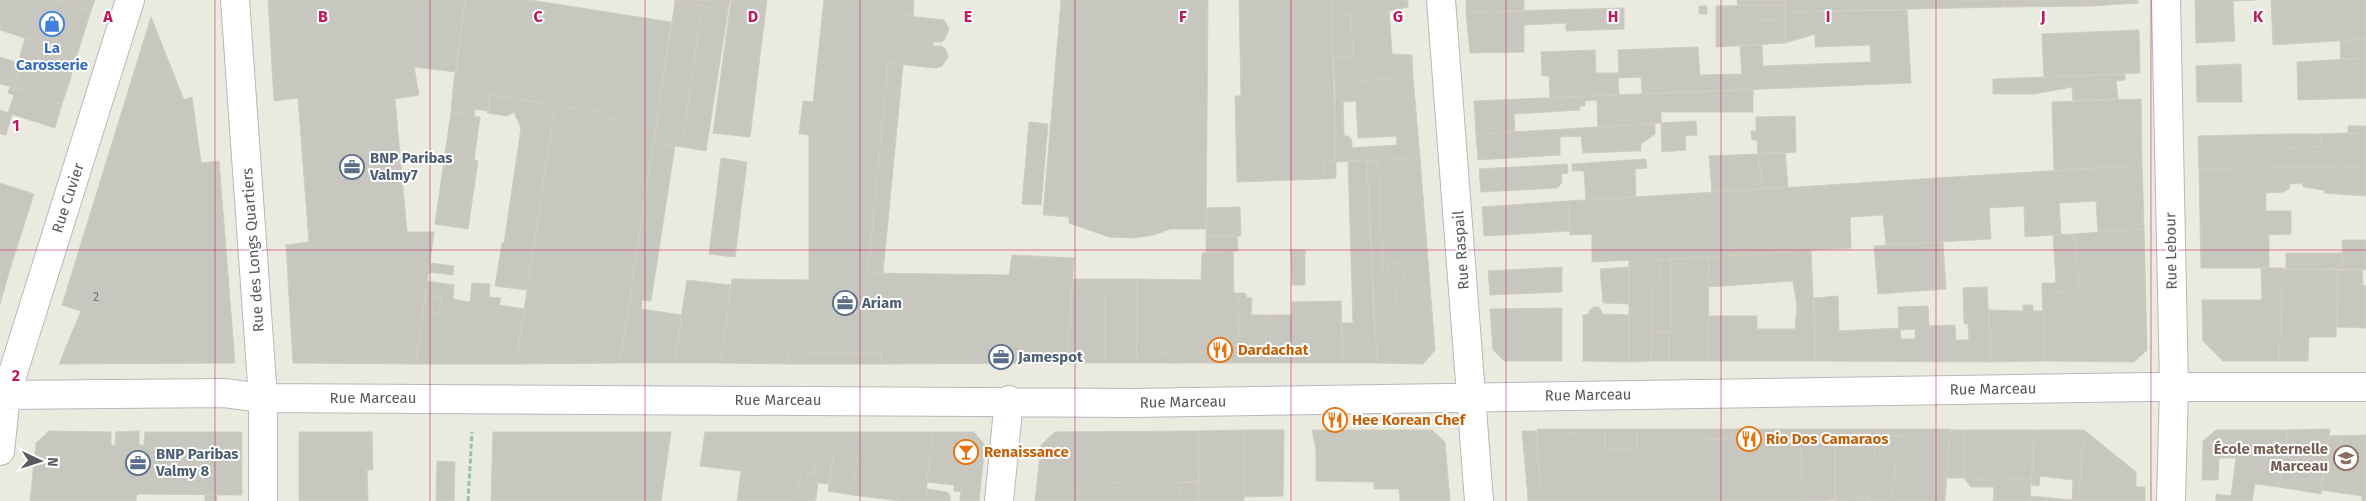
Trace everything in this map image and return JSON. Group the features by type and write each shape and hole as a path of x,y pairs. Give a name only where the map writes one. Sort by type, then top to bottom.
{"street":[{"name":"Rue Cuvier","path":"0,451 3,395 130,0"},
{"name":"Rue des Longs Quartiers","path":"235,0 263,398 263,501"},
{"name":"Rue Raspail","path":"1441,0 1479,501"},
{"name":"Rue Lebour","path":"2166,0 2174,387 2171,501"},
{"name":"Rue Marceau","path":"3,395 224,393 263,398 1132,402 2174,387 2366,387"},
{"path":"999,501 1009,400"}],"path":[{"path":"468,501 474,399"}],"building":[{"path":"0,0 56,0 91,11 77,55 0,30"},
{"path":"56,0 95,0 91,11"},
{"name":"BNP Paribas Valmy7","path":"268,0 465,0 456,72 414,67 419,95 395,99 407,232 434,232 416,364 293,363 286,245 309,242 298,98 274,101"},
{"path":"465,0 530,0 671,22 655,134 629,130 630,122 605,118 606,113 453,89"},
{"path":"675,0 730,0 728,10 675,2"},
{"path":"731,0 767,0 750,137 713,133"},
{"path":"824,0 899,0 898,15 944,20 949,29 945,39 941,42 933,42 933,46 942,46 946,50 948,57 942,66 935,68 888,63 868,273 1009,275 1012,255 1074,258 1067,363 881,364 881,353 808,353 807,346 789,350 788,364 721,363 732,279 809,280 809,135 799,134 803,101 813,102"},
{"path":"899,0 914,0 913,16 898,15"},
{"path":"1061,0 1208,0 1206,229 1171,229 1135,238 1109,237 1069,223 1069,217 1043,215"},
{"path":"1239,0 1331,0 1336,162 1323,162 1324,179 1237,182 1235,96 1241,96"},
{"path":"1331,0 1408,0 1408,7 1389,11 1392,54 1412,55 1413,77 1335,83 1333,58 1353,56 1351,14 1332,15"},
{"path":"1466,0 1524,0 1524,11 1466,12"},
{"path":"1737,0 1785,0 1785,5 1738,6"},
{"path":"1785,0 1813,0 1814,11 1785,12"},
{"path":"1813,0 2004,0 2004,7 1814,11"},
{"path":"2004,0 2091,0 2091,6 2004,7"},
{"path":"2091,0 2138,0 2138,3 2091,6"},
{"path":"2195,0 2255,0 2233,1 2235,41 2196,43"},
{"path":"2271,0 2366,0 2366,39 2273,45"},
{"path":"675,2 702,6 682,147 653,143"},
{"path":"1785,5 1785,19 1761,20 1762,32 1785,32 1785,43 1716,47 1716,6"},
{"path":"702,6 728,10 706,151 682,147"},
{"path":"1699,6 1707,6 1707,14 1699,14"},
{"path":"1624,8 1624,29 1566,31 1566,23 1524,25 1524,52 1470,53 1466,12"},
{"path":"1907,10 1911,83 1642,94 1641,77 1618,78 1619,95 1550,98 1549,76 1542,76 1541,52 1595,50 1596,73 1619,73 1618,50 1698,47 1700,75 1742,74 1740,45 1762,45 1763,66 1871,62 1870,45 1815,47 1815,34 1785,43 1785,12"},
{"path":"1351,14 1353,56 1333,58 1332,15"},
{"path":"151,17 184,100 192,97 201,163 219,161 235,363 59,364 81,311 62,305"},
{"path":"1785,19 1785,32 1762,32 1761,20"},
{"path":"2139,30 2140,73 2044,77 2042,34"},
{"path":"25,38 77,55 70,80 18,63"},
{"path":"2366,39 2366,58 2341,60 2340,41"},
{"path":"0,57 21,64 16,82 10,80 8,86 0,84"},
{"path":"2366,58 2366,98 2298,100 2297,62"},
{"path":"888,63 903,65 883,273 868,273"},
{"path":"21,64 70,80 62,104 8,86 10,80 16,82"},
{"path":"2241,64 2242,102 2197,102 2196,66"},
{"path":"2125,74 2125,80 2116,81 2118,99 2073,101 2072,87 2034,94 1993,94 1993,79"},
{"path":"1413,77 1420,158 1336,162 1335,83","holes":["1356,101 1358,138 1396,136 1397,145 1352,148 1352,140 1348,136 1344,136 1343,102"]},
{"path":"10,87 62,104 55,128 8,113 14,95 8,93"},
{"path":"453,89 490,95 488,111 475,109 474,116 451,112"},
{"path":"1753,89 1753,112 1661,112 1661,123 1598,127 1597,100 1585,101 1585,106 1580,106 1580,110 1514,114 1515,132 1476,134 1474,101"},
{"path":"490,95 555,105 527,290 495,286 502,243 504,243 521,128 514,112 507,116 487,113"},
{"path":"2141,99 2142,165 2054,171 2052,102"},
{"path":"555,105 606,113 605,118 630,122 629,130 655,134 620,363 516,364"},
{"path":"0,110 12,114 6,135 0,134"},
{"path":"451,112 480,117 474,160 478,161 468,229 435,224"},
{"path":"1795,116 1796,152 1758,154 1757,140 1752,140 1751,131 1756,131 1756,117"},
{"path":"1696,121 1697,135 1685,136 1686,150 1662,152 1661,123"},
{"path":"1029,122 1048,124 1041,205 1022,204"},
{"path":"1655,123 1655,134 1641,144 1641,151 1635,151 1634,125"},
{"path":"1634,125 1635,151 1583,153 1581,136 1560,137 1560,155 1478,160 1476,134"},
{"path":"2348,126 2366,126 2366,133 2348,133"},
{"path":"2366,133 2366,166 2199,169 2198,136 2283,134 2282,148 2320,147 2320,134"},
{"path":"2283,134 2320,134 2320,147 2282,148"},
{"path":"653,143 675,146 651,301 642,300 641,309 682,315 674,363 620,363"},
{"path":"1785,152 1788,187 1763,189 1758,154"},
{"path":"1758,154 1763,189 1712,192 1709,156"},
{"path":"721,158 747,162 735,257 709,254"},
{"path":"1420,158 1435,350 1423,364 1377,363 1375,322 1396,321 1395,315 1399,312 1406,312 1405,305 1399,305 1396,301 1396,286 1404,286 1402,262 1389,262 1389,269 1383,269 1378,160"},
{"path":"1646,159 1647,168 1635,169 1636,197 1586,200 1584,171 1572,171 1572,164"},
{"path":"1367,160 1377,363 1343,363 1341,323 1353,323 1348,161"},
{"path":"1367,160 1378,160 1383,269 1389,269 1389,262 1402,262 1404,286 1396,286 1396,301 1399,305 1405,305 1406,312 1399,312 1395,315 1396,321 1374,322"},
{"path":"1323,162 1336,162 1336,178 1324,179"},
{"path":"1567,164 1568,173 1561,174 1562,183 1557,188 1481,192 1479,169"},
{"path":"2142,165 2144,229 2098,232 2096,201 2059,203 2061,234 2025,237 2024,206 1989,208 1991,239 1886,245 1883,215 1850,217 1851,248 1829,249 1796,187"},
{"path":"2366,166 2366,196 2324,193 2324,190 2303,187 2302,183 2289,184 2290,188 2283,192 2266,193 2266,211 2291,211 2291,234 2269,235 2269,268 2201,268 2199,169"},
{"path":"0,183 34,194 10,269 0,266"},
{"path":"1796,187 1829,249 1629,262 1628,260 1592,262 1592,234 1570,235 1568,201"},
{"path":"1568,201 1570,231 1484,236 1482,207"},
{"path":"1240,207 1241,236 1206,236 1207,208"},
{"path":"2144,229 2147,350 2134,362 2045,361 2042,293 2079,291 2075,234"},
{"path":"2075,234 2079,291 2042,293 2042,283 2056,283 2053,235"},
{"path":"1206,236 1237,236 1238,251 1206,252"},
{"path":"2342,240 2366,240 2366,270 2343,269"},
{"path":"1943,242 1946,289 1878,294 1874,246"},
{"path":"1291,250 1305,250 1305,285 1292,285"},
{"path":"1811,250 1816,361 1708,361 1709,316 1757,316 1757,329 1795,329 1797,306 1793,281 1709,287 1709,257"},
{"path":"1233,251 1234,293 1238,293 1240,363 1204,363 1204,352 1188,352 1185,359 1178,362 1171,360 1167,352 1136,352 1136,279 1201,280 1202,253"},
{"path":"2286,253 2342,253 2343,269 2286,269"},
{"path":"1709,257 1708,361 1669,361 1671,259"},
{"path":"1671,259 1671,332 1651,332 1652,285 1661,285 1660,260"},
{"path":"1660,260 1661,285 1652,285 1651,361 1629,362 1629,262"},
{"path":"430,263 454,266 453,275 428,272"},
{"path":"0,266 10,269 0,304"},
{"path":"1562,267 1562,292 1490,295 1488,271"},
{"path":"1629,267 1629,304 1603,303 1600,269"},
{"path":"2261,268 2283,268 2279,361 2223,361 2203,341 2202,300 2262,300"},
{"path":"2283,269 2338,270 2336,337 2309,337 2308,361 2279,361"},
{"path":"2338,270 2362,270 2363,285 2366,286 2366,328 2337,327"},
{"path":"1073,279 1104,279 1105,363 1067,363"},
{"path":"1104,279 1136,279 1137,363 1105,363"},
{"path":"687,280 731,285 721,363 674,363"},
{"path":"427,281 454,285 453,299 470,302 472,283 490,284 489,297 501,298 499,305 524,309 516,364 416,364 423,311 439,313 441,297 426,296"},
{"path":"1987,287 1991,362 1816,361 1814,298 1838,296 1839,331 1899,328 1898,307 1928,306 1929,326 1955,325 1956,340 1969,340 1968,324 1964,324 1963,288","holes":["1915,329 1915,339 1901,339 1900,330"]},
{"path":"1238,293 1245,293 1247,298 1252,298 1251,315 1269,315 1270,363 1240,363"},
{"path":"426,296 441,297 439,313 423,311"},
{"path":"1341,301 1343,363 1270,363 1269,315 1292,315 1292,302"},
{"path":"2023,305 2033,305 2033,311 2043,311 2045,361 1991,362 1989,310 2023,311"},
{"path":"1594,307 1599,307 1603,314 1629,315 1629,362 1583,361 1583,315 1589,314 1589,311"},
{"path":"1562,308 1562,361 1504,361 1493,350 1490,309"},
{"path":"1651,332 1669,332 1669,361 1651,361"},
{"path":"807,346 808,353 881,353 881,364 788,364 789,350"},
{"path":"1136,352 1167,352 1171,360 1178,362 1185,359 1188,352 1204,352 1204,363 1137,363"},
{"path":"1537,429 1569,429 1569,433 1587,434 1586,429 1605,429 1605,449 1637,448 1637,429 1707,429 1706,439 1733,439 1733,429 1749,429 1749,436 1767,436 1767,429 1800,429 1803,501 1528,501 1527,487 1540,486"},
{"path":"1569,429 1586,429 1587,434 1569,433"},
{"path":"1605,429 1637,429 1637,448 1605,449"},
{"path":"1707,429 1733,429 1733,439 1706,439"},
{"path":"1749,429 1767,429 1767,436 1749,436"},
{"path":"1800,429 1835,429 1835,500 1803,501"},
{"path":"1835,429 1869,429 1869,439 1875,439 1874,460 1896,461 1892,496 1899,501 1869,501 1869,497 1835,500"},
{"path":"1869,429 1877,429 1877,439 1869,439"},
{"path":"1877,429 1888,429 1888,436 1903,436 1902,429 1950,429 1945,501 1899,501 1892,496 1896,461 1874,460"},
{"path":"1888,429 1902,429 1903,436 1888,436"},
{"path":"2330,429 2321,494 2279,487 2288,430"},
{"path":"1244,430 1284,430 1283,496 1244,497"},
{"path":"1244,430 1244,501 1198,501 1198,431"},
{"path":"1312,430 1432,430 1445,442 1450,501 1400,501 1399,489 1374,489 1374,482 1316,481 1316,450"},
{"path":"1950,430 1965,430 1964,478 1947,478"},
{"path":"1965,430 2035,430 2031,479 1964,478"},
{"path":"2035,430 2084,430 2080,481 2040,476 2039,486 2031,485"},
{"path":"2084,430 2136,472 2136,487 2145,487 2145,501 2078,501"},
{"path":"2216,430 2288,430 2279,487 2255,484 2252,501 2216,501 2216,494 2231,496 2236,458 2219,458 2218,480 2202,480 2203,441"},
{"name":"BNP Paribas Valmy 8","path":"49,431 111,432 111,445 115,445 116,432 139,431 139,445 144,445 145,432 242,432 242,495 137,494 136,501 30,501 36,443"},
{"path":"1198,431 1199,482 1095,483 1095,486 1079,485 1078,501 1035,501 1041,445 1055,432"},
{"path":"1522,431 1536,431 1540,486 1527,487"},
{"path":"299,432 372,432 373,470 367,470 368,501 299,501"},
{"path":"493,432 671,432 661,501 491,501"},
{"path":"705,432 862,432 852,495 828,491 833,458 818,456 814,474 801,471 797,497 816,499 815,501 737,501 741,471 700,466"},
{"path":"862,432 933,432 925,501 900,501 852,495"},
{"path":"933,432 974,432 985,445 979,501 960,501 961,492 954,491 954,485 927,482"},
{"name":"École maternelle Marceau","path":"2366,435 2366,501 2362,501 2362,496 2321,490 2329,436"},
{"path":"818,456 833,458 830,484 818,483 816,499 797,497 801,471 814,474"},
{"path":"437,461 455,462 454,501 436,501"},
{"path":"1964,478 2031,479 2030,501 1993,501 1994,487 1971,487"},
{"path":"2073,480 2080,481 2078,501 2072,500"},
{"path":"1180,482 1178,501 1078,501 1079,485 1095,486 1095,483"},
{"path":"1180,482 1199,482 1198,501 1178,501"},
{"path":"927,489 947,492 950,495 950,501 925,501"},
{"path":"205,494 217,495 217,501 205,501"},
{"path":"2030,496 2072,500 2078,501 2030,501"},
{"path":"1869,497 1869,501 1835,501 1835,500"}],"place":[{"name":"La Carosserie","path":"52,24"},
{"name":"BNP Paribas Valmy7","path":"352,167"},
{"name":"Ariam","path":"845,303"},
{"name":"Dardachat","path":"1220,350"},
{"name":"Jamespot","path":"1001,357"},
{"name":"Hee Korean Chef","path":"1335,420"},
{"name":"Rio Dos Camaraos","path":"1749,439"},
{"name":"Renaissance","path":"966,452"},
{"name":"École maternelle Marceau","path":"2346,458"},
{"name":"BNP Paribas Valmy 8","path":"138,463"}]}
